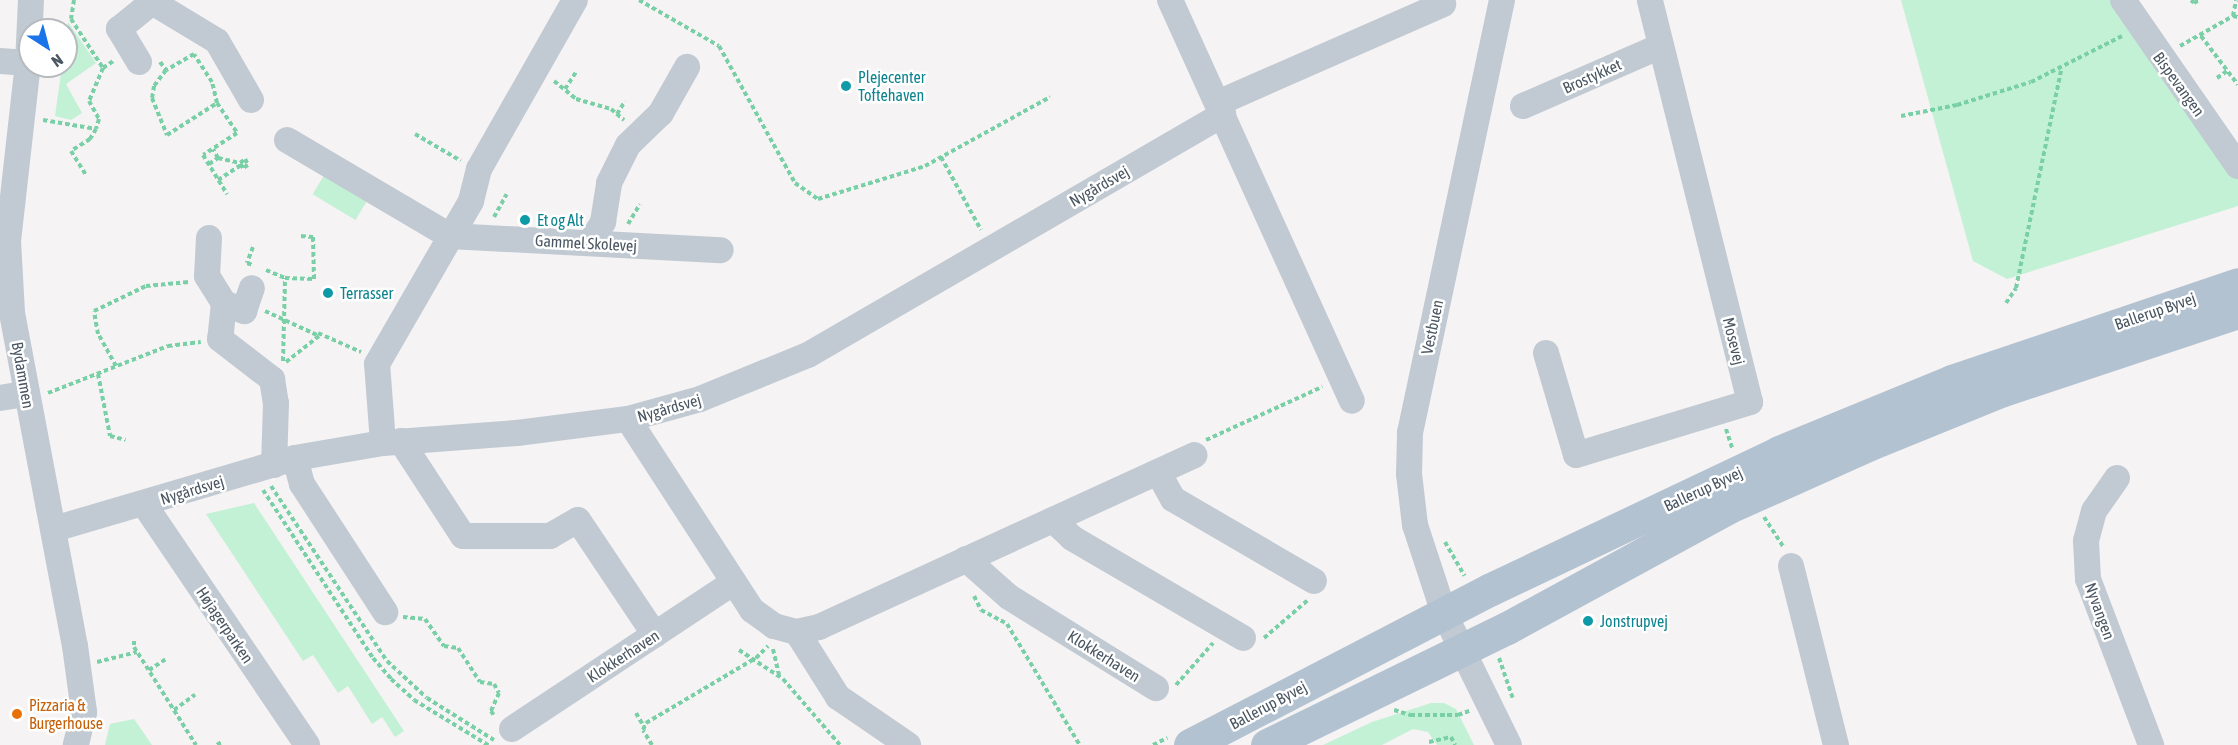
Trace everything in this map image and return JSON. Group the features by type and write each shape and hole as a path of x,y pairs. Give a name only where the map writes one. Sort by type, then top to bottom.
{"main road":[{"name":"Ballerup Byvej","path":"1190,745 1444,613 1779,452 1941,385 2238,284"},
{"name":"Ballerup Byvej","path":"1267,745 1469,660 1729,507 1870,444 2003,390 2238,312"}],"street":[{"name":"Bydammen","path":"30,18 31,0"},
{"path":"575,0 478,171 471,201 380,359 392,442 463,536 550,536 578,520 654,635"},
{"path":"1170,0 1347,390"},
{"name":"Vestbuen","path":"1469,660 1444,613 1414,525 1410,433 1502,0"},
{"name":"Mosevej","path":"1545,353 1576,455 1750,402 1650,0"},
{"name":"Bispevangen","path":"2123,0 2157,54 2238,166"},
{"path":"139,62 119,29 150,2 217,41 251,100"},
{"name":"Nygårdsvej","path":"54,529 274,465 392,442 518,434 628,419 700,399 808,355 991,249 1221,109 1443,4"},
{"name":"Brostykket","path":"1523,106 1661,46"},
{"path":"0,62 18,63"},
{"path":"590,243 608,209 609,183 628,145 661,113 687,67"},
{"name":"Bydammen","path":"26,78 8,241 12,314 78,667 84,712 76,745"},
{"name":"Gammel Skolevej","path":"287,140 450,236 721,250"},
{"path":"209,238 209,280 224,303 244,311 252,288"},
{"path":"224,303 220,339 272,379 276,403 274,465 302,484 387,621"},
{"path":"0,398 26,394"},
{"path":"628,419 752,610 774,626 797,632 819,627 1194,455"},
{"path":"1158,472 1173,499 1314,581"},
{"name":"Nyvangen","path":"2117,478 2094,511 2086,542 2088,579 2151,745"},
{"name":"Højagerparken","path":"144,504 307,745"},
{"path":"1053,520 1072,538 1234,633"},
{"name":"Klokkerhaven","path":"962,561 1009,597 1156,688"},
{"path":"1791,566 1836,745"},
{"name":"Klokkerhaven","path":"505,726 654,635 734,582"},
{"path":"797,632 838,697 908,745"},
{"path":"1469,660 1509,745"}],"path":[{"path":"74,0 71,18 102,68 89,101 99,119 96,129 90,139 72,151 86,174"},
{"path":"639,0 719,46 795,183 818,199 925,166 1050,97"},
{"path":"2191,0 2194,3 2199,0"},
{"path":"2157,54 2201,36 2235,16 2236,0"},
{"path":"1901,116 1958,105 2061,70 2138,26"},
{"path":"2201,36 2238,86"},
{"path":"217,103 167,135 152,98 154,87 166,70 194,54 212,82 217,103 237,133 203,155 227,194"},
{"path":"139,62 158,60 166,70"},
{"path":"535,70 565,89 576,99 617,114 638,135"},
{"path":"2006,303 2016,288 2061,70"},
{"path":"2217,78 2227,71"},
{"path":"565,89 576,72"},
{"path":"617,114 625,101"},
{"path":"22,117 96,129"},
{"path":"415,134 478,171"},
{"path":"213,149 218,158 240,164 218,180"},
{"path":"941,157 991,249"},
{"path":"209,164 218,158"},
{"path":"252,247 247,263 285,278 314,279 313,237 300,236"},
{"path":"285,278 283,365 319,336 318,333"},
{"path":"116,366 98,334 94,311 146,286 209,280"},
{"path":"284,319 380,359"},
{"path":"26,394 56,393 168,346 220,339"},
{"path":"98,374 110,436 126,440"},
{"path":"1194,455 1206,441 1347,390"},
{"path":"274,465 373,658 390,679 414,700 488,745"},
{"path":"1758,516 1774,510"},
{"path":"1766,522 1780,542"},
{"path":"962,561 981,610 1007,624 1079,744"},
{"path":"1156,688 1166,691 1175,686 1234,633 1260,640 1314,597 1322,586 1314,581"},
{"path":"369,637 387,621 425,620 444,646 458,648 480,682 494,684 499,693 491,711 505,726"},
{"path":"134,641 137,652 196,745"},
{"path":"771,642 778,675"},
{"path":"739,650 756,658 778,675 840,745"},
{"path":"78,667 137,652"},
{"path":"1469,660 1508,653"},
{"path":"644,727 756,658"},
{"path":"149,671 166,659"},
{"path":"174,710 195,695"},
{"path":"1401,705 1391,709 1410,715 1458,715 1490,703"},
{"path":"636,713 652,745"},
{"path":"1429,742 1447,737 1454,738 1455,745"},
{"path":"217,745 223,741"}],"green space":[{"path":"1901,0 2111,0 2238,175 2238,206 2007,279 1973,261"},
{"path":"78,37 96,63 78,76"},
{"path":"60,78 75,78 66,84 82,113 71,120 55,116"},
{"path":"326,172 369,198 355,220 313,194"},
{"path":"254,503 404,731 395,737 382,717 372,724 348,686 338,693 313,655 303,661 206,514"},
{"path":"1431,703 1444,703 1456,709 1474,745 1437,745 1428,732 1413,729 1382,745 1323,745 1372,722"},
{"path":"134,719 152,745 105,745 110,724"}],"place":[{"name":"Plejecenter Toftehaven","path":"846,86"},
{"name":"Et og Alt","path":"525,220"},
{"name":"Terrasser","path":"328,293"},
{"name":"Jonstrupvej","path":"1588,621"},
{"name":"Pizzaria & Burgerhouse","path":"17,714"}]}
